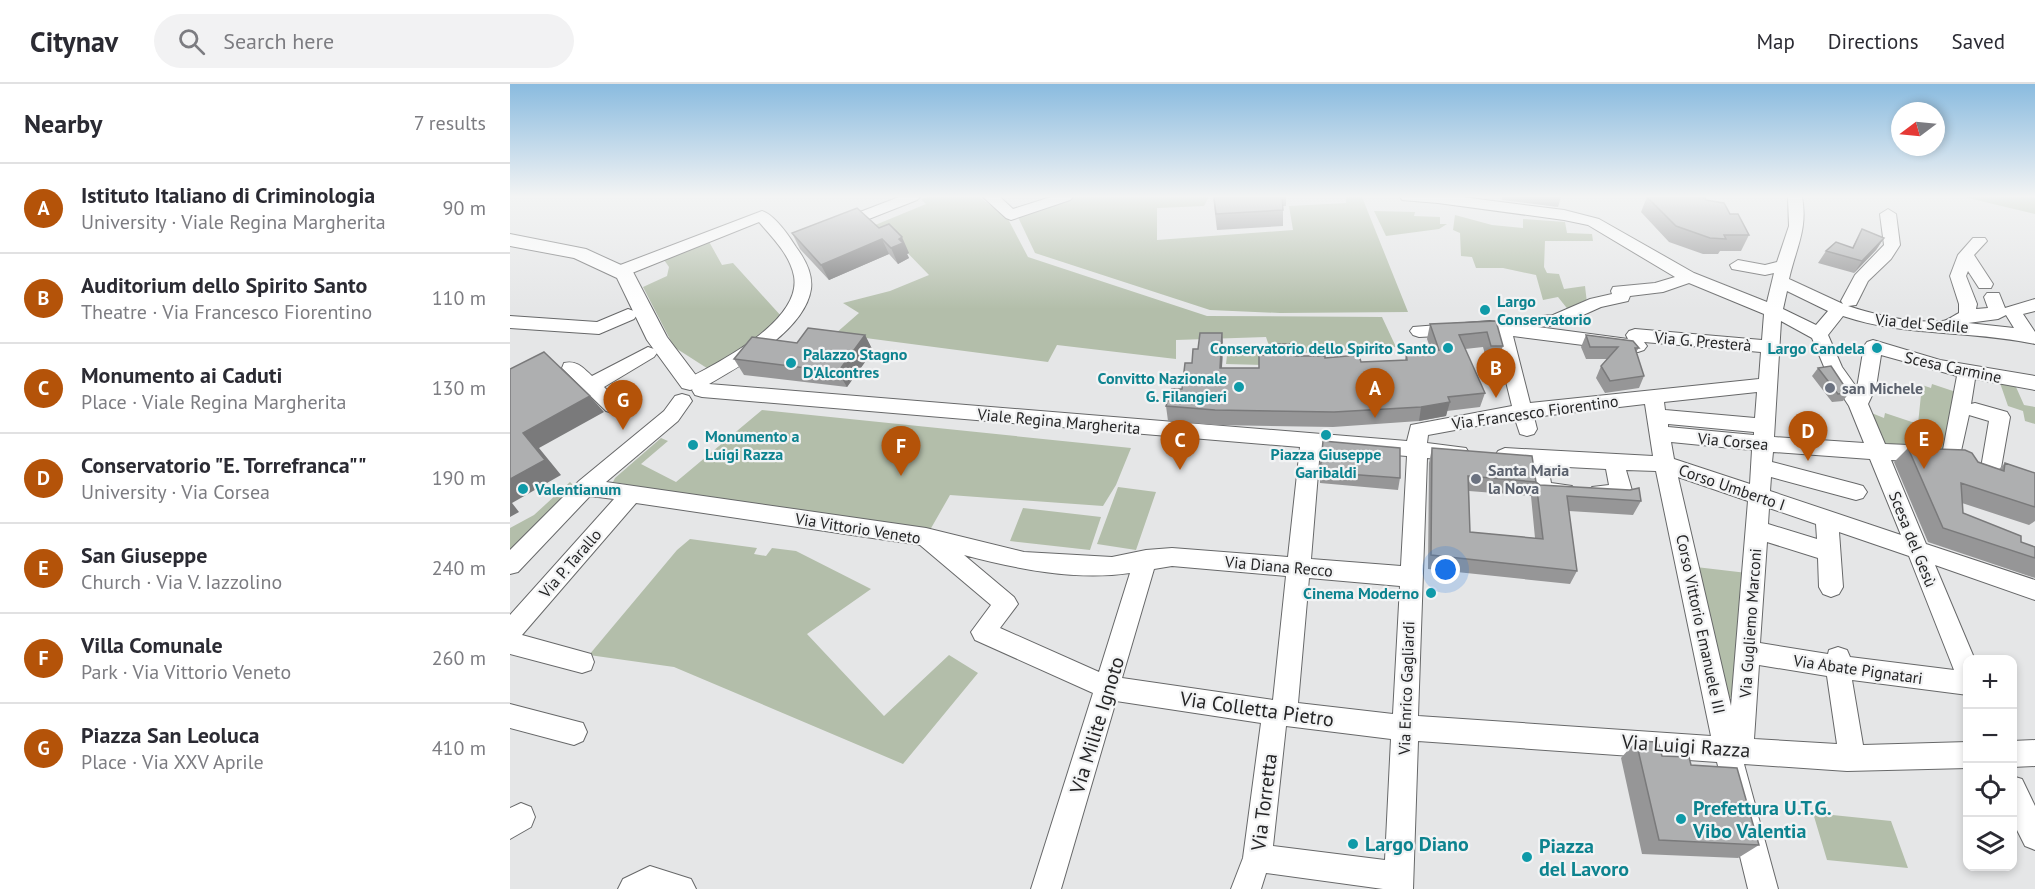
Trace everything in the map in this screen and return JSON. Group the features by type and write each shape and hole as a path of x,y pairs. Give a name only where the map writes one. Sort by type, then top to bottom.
{"main road":[{"path":"510,240 579,253 625,274 658,340 692,388"},
{"path":"510,249 573,260 603,273 610,279 648,353 666,372 692,388"}],"street":[{"path":"621,271 714,235"},
{"path":"510,565 586,487 671,416 692,388 753,357 800,317 812,302 815,294 813,271 796,242 786,235"},
{"path":"1615,235 1688,277 1775,308 1796,320 1834,316 1863,277 1892,248 1894,235"},
{"name":"Via Gugliemo Marconi","path":"1733,749 1748,652 1775,308 1783,273 1797,235"},
{"path":"1967,316 1968,304 1958,276 1966,255 1979,241"},
{"path":"1949,326 1967,316 1998,313 1989,290 1966,255"},
{"path":"1738,265 1783,273"},
{"name":"Via del Sedile","path":"1783,273 1834,316 1949,326 2032,337"},
{"path":"1419,331 1490,327 1502,329 1524,322 1555,321 1621,294 1648,291 1677,283 1688,277"},
{"path":"2032,337 2012,311 2035,305"},
{"path":"510,322 599,328 628,315"},
{"name":"Scesa del Gesù","path":"1834,316 1834,369 1858,404 1963,661"},
{"path":"1858,404 1867,387 1880,349 1886,322"},
{"path":"1502,329 1524,420"},
{"name":"Via G. Presterà","path":"1502,329 1636,341 1771,346"},
{"name":"Scesa Carmine","path":"1880,349 1967,371 2035,383"},
{"path":"590,386 648,353"},
{"path":"571,368 613,406"},
{"path":"1952,455 1967,371"},
{"path":"1657,416 1700,391 1769,384"},
{"name":"Viale Regina Margherita","path":"692,388 1311,442 1417,441"},
{"path":"1700,391 1715,420"},
{"name":"Via Corsea","path":"1657,416 1877,452 1952,455 1999,471 2000,417 1975,410"},
{"path":"1657,416 1715,420 1765,435"},
{"name":"Via Francesco Fiorentino","path":"1417,441 1524,420 1657,416"},
{"name":"Corso Vittorio Emanuele III","path":"1657,416 1665,464 1733,749 1763,889"},
{"name":"Corso Umberto I","path":"1417,441 1482,455 1665,464 2035,590"},
{"name":"Via Enrico Gagliardi","path":"1398,883 1417,441"},
{"name":"Via Torretta","path":"1246,889 1257,858 1280,713 1299,567 1311,442"},
{"path":"1536,457 1542,491 1622,494 1614,461"},
{"path":"1762,467 1856,492"},
{"name":"Via Vittorio Veneto","path":"586,487 926,537 1006,604 982,632 1109,688"},
{"name":"Via P. Tarallo","path":"510,632 631,494"},
{"path":"1827,519 1831,586"},
{"path":"1758,530 1828,552"},
{"name":"Via Diana Recco","path":"926,537 1024,561 1112,566 1172,557 1411,577"},
{"name":"Via Milite Ignoto","path":"1046,889 1109,688 1146,560"},
{"path":"510,643 582,662"},
{"name":"Via Abate Pignatari","path":"1748,652 1963,682"},
{"path":"1838,663 1842,703 1853,758"},
{"name":"Via Colletta Pietro","path":"1109,688 1280,713 1405,728"},
{"path":"510,716 574,732"},
{"name":"Via Luigi Razza","path":"1405,728 1853,758 1963,754"},
{"path":"2017,753 2035,753"},
{"path":"2017,792 2035,804"},
{"path":"2017,798 2035,836"},
{"path":"1257,858 1398,883"},
{"path":"633,889 650,881 681,889"}],"green space":[{"path":"883,235 1016,235 1028,257 1207,316 1382,317 1396,347 1272,355 1266,337 1176,340 1176,359 1057,345 1048,362 835,334 859,313 843,303 890,291 929,275 895,240"},
{"path":"1026,235 1157,235 1157,240 1231,235 1377,235 1408,312 1280,313 1210,310 1035,253"},
{"path":"1460,235 1592,235 1593,241 1545,241 1544,267 1547,273 1559,274 1564,289 1585,286 1587,303 1570,312 1558,297 1543,300 1536,275 1503,268 1476,268 1472,257 1461,256"},
{"path":"707,238 722,265 733,263 782,317 713,372 674,347 643,287 667,276 669,267 662,257"},
{"path":"1228,347 1264,347 1263,365 1226,364"},
{"path":"2000,383 2016,387 2024,405 2035,407 2035,424 2025,421 2023,411 2008,406"},
{"path":"1932,384 1956,392 1944,451 1881,449 1864,410 1884,418 1885,413 1918,424 1922,385 1931,388"},
{"path":"762,410 1131,448 1116,485 1103,506 950,495 926,537 613,482 661,438 668,441 641,464 676,482"},
{"path":"570,482 574,486 510,551 510,528 534,515"},
{"path":"1118,487 1156,492 1136,550 1097,544"},
{"path":"1023,508 1101,517 1090,550 1010,541"},
{"path":"690,539 757,548 754,554 766,556 772,548 796,551 871,589 807,634 884,716 949,655 978,673 903,764 674,667 589,655 677,550"},
{"path":"1696,567 1747,573 1735,699 1725,696"},
{"path":"1813,813 1891,821 1908,868 1827,860"}],"building":[{"path":"793,235 900,235 902,237 899,239 903,243 891,248 882,239 821,265"},
{"path":"1700,235 1749,235 1724,235 1726,239"},
{"path":"1859,235 1876,235 1884,238 1862,261 1826,251 1836,242 1853,248"},
{"path":"1496,321 1503,346 1491,346 1487,332 1459,335 1485,393 1448,397 1450,402 1421,407 1334,412 1215,410 1166,406 1172,389 1182,389 1185,363 1192,363 1193,349 1198,349 1200,333 1222,333 1220,368 1259,368 1259,355 1270,355 1272,344 1294,344 1294,356 1325,356 1325,358 1359,355 1361,362 1407,360 1406,352 1439,350 1430,324"},
{"path":"808,328 865,335 838,372 734,359 752,337 797,343"},
{"path":"1586,335 1633,341 1639,348 1635,348 1644,376 1610,381 1601,366 1618,347 1590,347"},
{"path":"544,352 590,396 523,433 545,460 510,479 510,369"},
{"path":"1831,366 1849,393 1838,394 1818,368"},
{"path":"1323,441 1400,448 1400,478 1320,472"},
{"path":"1432,448 1532,456 1536,482 1540,485 1630,490 1639,488 1641,501 1567,496 1577,571 1431,555","holes":["1468,476 1536,482 1543,539 1470,532"]},
{"path":"1908,448 1965,450 1972,453 1978,462 2004,471 2005,463 2035,473 2035,507 1961,483 1963,513 2021,536 2021,542 2035,547 2035,558 1943,528"},
{"path":"1636,741 1658,742 1662,756 1689,757 1691,765 1737,768 1759,845 1659,840"}],"place":[{"name":"Largo Conservatorio","path":"1485,310"},
{"name":"Conservatorio dello Spirito Santo","path":"1448,348"},
{"name":"Largo Candela","path":"1877,348"},
{"name":"Palazzo Stagno D'Alcontres","path":"791,363"},
{"name":"Convitto Nazionale G. Filangieri","path":"1239,387"},
{"name":"san Michele","path":"1830,388"},
{"name":"Auditorium dello Spirito Santo","path":"1496,398"},
{"name":"Istituto Italiano di Criminologia","path":"1375,418"},
{"name":"Piazza San Leoluca","path":"623,430"},
{"name":"Piazza Giuseppe Garibaldi","path":"1326,435"},
{"name":"Monumento a Luigi Razza","path":"693,445"},
{"name":"Conservatorio \"E. Torrefranca\"\"","path":"1808,461"},
{"name":"San Giuseppe","path":"1924,469"},
{"name":"Monumento ai Caduti","path":"1180,470"},
{"name":"Villa Comunale","path":"901,476"},
{"name":"Santa Maria la Nova","path":"1476,479"},
{"name":"Valentianum","path":"523,489"},
{"name":"Cinema Moderno","path":"1431,593"},
{"name":"Prefettura U.T.G. Vibo Valentia","path":"1681,819"},
{"name":"Largo Diano","path":"1353,844"},
{"name":"Piazza del Lavoro","path":"1527,857"}]}
